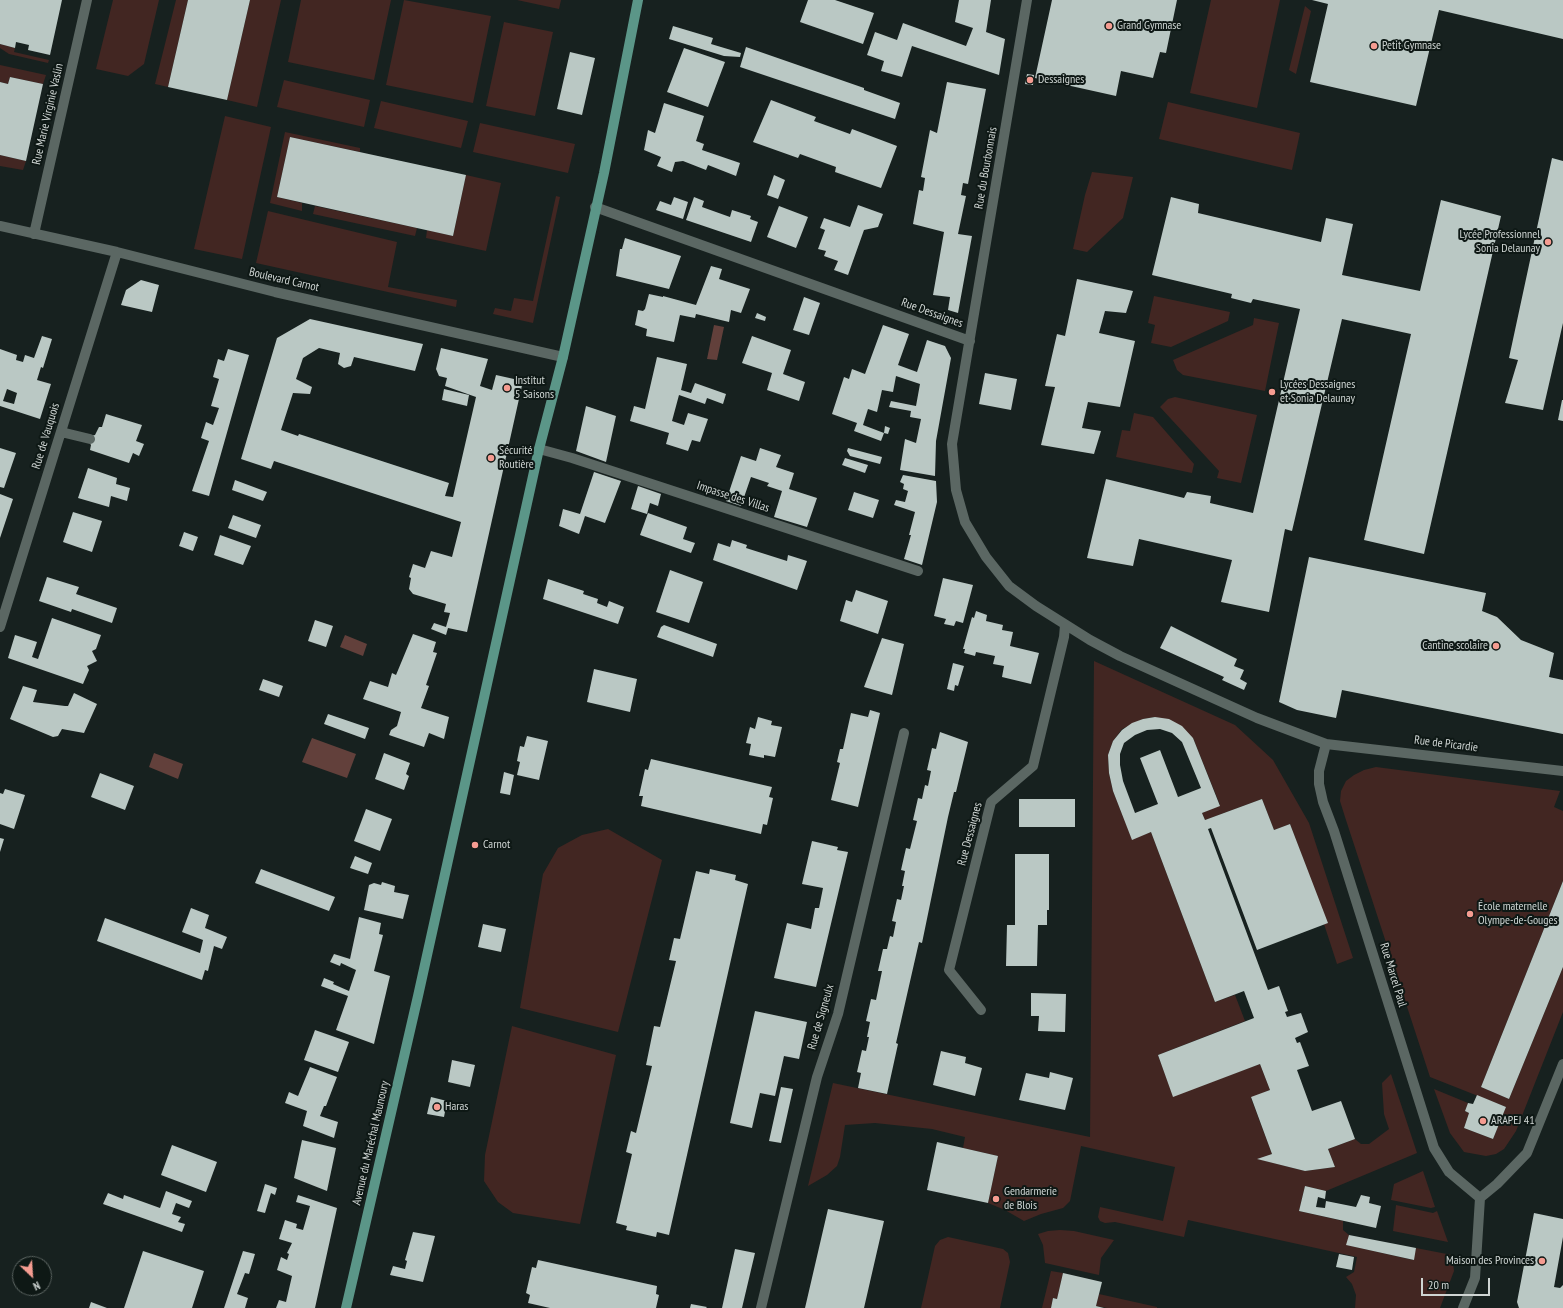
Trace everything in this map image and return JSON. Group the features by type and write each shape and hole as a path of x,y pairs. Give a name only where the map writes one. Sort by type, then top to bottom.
{"main road":[{"name":"Avenue du Maréchal Maunoury","path":"346,1308 421,984 539,449 564,357 638,0"}],"street":[{"name":"Rue Marie Virginie Vaslin","path":"34,234 87,0"},
{"name":"Rue du Bourbonnais","path":"970,341 1028,0"},
{"name":"Rue Dessaignes","path":"595,207 970,341 952,444 956,490 965,522 986,557 1009,586 1065,625 1120,656 1232,708 1326,744"},
{"name":"Boulevard Carnot","path":"0,226 117,252 275,292 564,357"},
{"name":"Rue de Vauquois","path":"0,626 117,252"},
{"path":"61,432 90,439"},
{"name":"Impasse des Villas","path":"539,449 572,458 918,571"},
{"name":"Rue Dessaignes","path":"981,1010 950,970 990,802 1033,766 1064,637 1065,625"},
{"name":"Rue de Signeulx","path":"760,1308 817,1077 838,1014 904,733"},
{"name":"Rue de Picardie","path":"1326,744 1563,771"},
{"name":"Rue Marcel Paul","path":"1326,744 1319,771 1319,784 1323,802 1334,831 1432,1142 1449,1172 1480,1198"},
{"path":"1463,1308 1476,1278 1480,1198 1497,1184 1527,1153 1563,1064"}],"shaded area":[{"path":"113,0 159,0 144,64 128,76 96,69"},
{"path":"176,0 188,0 168,87 155,84"},
{"path":"250,0 281,0 257,107 227,100"},
{"path":"301,0 391,0 374,80 288,62"},
{"path":"404,0 491,16 473,103 386,85"},
{"path":"517,0 561,0 559,9"},
{"path":"1211,0 1280,0 1257,108 1190,93"},
{"path":"1305,6 1311,11 1296,74 1289,70"},
{"path":"504,22 553,32 535,116 486,106"},
{"path":"0,44 15,48 14,52 49,60 48,63 9,54 0,48"},
{"path":"0,65 46,75 43,84 10,77 8,84 0,82"},
{"path":"284,80 370,100 364,127 277,107"},
{"path":"381,101 468,121 461,148 374,128"},
{"path":"1168,102 1300,133 1292,170 1159,139"},
{"path":"225,116 271,127 242,259 194,249"},
{"path":"480,123 575,144 568,173 473,152"},
{"path":"285,132 360,148 360,152 290,137 277,197 302,203 302,211 270,203"},
{"path":"0,155 26,161 23,170 0,166"},
{"path":"1092,172 1133,177 1123,218 1087,252 1073,249 1085,195"},
{"path":"466,175 501,183 486,251 426,238 427,230 453,236"},
{"path":"556,196 560,197 533,323 493,314 495,308 511,311 514,298 533,301"},
{"path":"315,206 417,228 415,236 313,214"},
{"path":"268,211 397,242 388,287 457,300 456,307 256,263"},
{"path":"1154,296 1230,312 1228,321 1171,347 1151,343 1155,325 1148,323"},
{"path":"1254,318 1279,323 1265,391 1183,375 1177,370 1173,360 1253,325"},
{"path":"714,325 724,327 717,360 707,359"},
{"path":"1175,397 1257,415 1241,483 1217,478 1219,471 1160,407 1168,399"},
{"path":"1134,413 1153,417 1194,464 1192,473 1116,457 1122,430 1130,431"},
{"path":"345,635 367,644 363,656 340,647"},
{"path":"1094,661 1235,725 1273,760 1309,823 1353,958 1337,964 1324,924 1327,923 1290,824 1274,830 1262,799 1205,820 1202,813 1220,805 1193,738 1155,717 1143,719 1122,729 1113,741 1108,755 1109,773 1113,791 1132,839 1151,832 1215,1002 1235,995 1245,1021 1158,1055 1173,1096 1260,1064 1270,1090 1251,1098 1272,1154 1258,1159 1305,1171 1335,1167 1328,1149 1355,1139 1361,1144 1369,1144 1389,1129 1384,1114 1382,1083 1391,1074 1417,1153 1326,1191 1305,1186 1299,1211 1343,1221 1343,1230 1349,1235 1347,1245 1413,1260 1416,1248 1452,1255 1454,1271 1440,1308 1355,1308 1356,1295 1352,1284 1346,1277 1354,1272 1357,1257 1188,1220 1184,1237 1115,1222 1105,1223 1100,1221 1098,1217 1100,1207 1163,1221 1175,1167 1081,1146 1070,1201 1063,1208 1041,1214 1024,1221 1005,1210 988,1203 998,1156 963,1148 965,1137 932,1129 875,1123 845,1125 840,1157 837,1166 827,1175 808,1186 833,1083 1090,1137"},
{"path":"312,738 356,754 347,778 302,762"},
{"path":"154,753 183,764 178,779 149,767"},
{"name":"École maternelle Olympe-de-Gouges","path":"1376,767 1560,791 1554,807 1563,811 1563,881 1481,1087 1509,1099 1563,967 1563,1012 1516,1131 1504,1149 1496,1154 1486,1156 1464,1152 1450,1133 1434,1089 1468,1103 1465,1111 1469,1113 1464,1128 1493,1139 1506,1107 1430,1077 1340,801 1341,791 1346,781 1364,770"},
{"path":"608,829 662,860 618,1032 520,1008 543,874 558,848 582,835"},
{"path":"512,1026 616,1055 580,1224 513,1213 498,1202 484,1181 485,1155"},
{"path":"1423,1171 1435,1207 1431,1208 1391,1200 1394,1184"},
{"path":"1396,1205 1433,1213 1437,1211 1448,1242 1393,1231"},
{"path":"1060,1230 1074,1231 1114,1240 1101,1258 1099,1275 1045,1263 1043,1245 1038,1234"},
{"path":"948,1237 1003,1249 1008,1253 1010,1262 1000,1308 921,1308 935,1246 940,1240"},
{"path":"1051,1271 1063,1273 1057,1299 1053,1298 1051,1308 1042,1308"},
{"path":"1099,1294 1157,1308 1107,1308 1096,1306"}],"building":[{"path":"0,0 62,0 50,55 28,50 29,45 16,42 15,48 0,44"},
{"path":"188,0 250,0 227,100 168,87"},
{"path":"808,0 835,0 874,13 863,44 800,22"},
{"path":"959,0 991,0 986,32 1005,39 999,75 912,46 902,77 881,71 884,61 867,55 875,32 897,40 903,23 966,46 973,28 955,22"},
{"name":"Grand Gymnase","path":"1052,0 1177,0 1166,53 1160,52 1153,78 1121,71 1116,96 1035,78"},
{"name":"Petit Gymnase","path":"1312,0 1563,0 1563,39 1439,10 1416,106 1310,82 1328,4"},
{"path":"673,26 713,38 711,44 741,53 740,57 724,56 669,39"},
{"path":"746,47 864,88 864,90 900,103 895,119 740,67"},
{"path":"684,48 725,62 708,107 667,92"},
{"path":"570,52 595,58 582,115 557,109"},
{"name":"Dessaignes","path":"1027,74 1034,75 1033,85 1025,84"},
{"path":"10,77 43,84 26,161 0,155 0,82 8,84"},
{"path":"947,82 986,89 968,184 963,183 961,195 966,196 958,234 972,236 958,313 948,310 950,297 933,295 944,232 913,224 919,190 923,191 925,178 921,177 930,130 937,133"},
{"path":"771,100 816,117 814,121 850,134 852,129 897,146 881,188 835,172 836,167 800,154 798,158 753,142"},
{"path":"664,103 704,116 696,141 704,144 702,150 740,163 736,176 708,165 706,170 683,161 675,162 672,172 657,166 661,157 644,150 648,130 655,133"},
{"path":"290,137 466,175 453,236 277,197"},
{"name":"Lycée Professionnel Sonia Delaunay","path":"1552,158 1563,161 1563,323 1543,410 1505,403 1518,360 1509,358"},
{"path":"774,175 785,180 778,199 767,195"},
{"path":"674,197 688,202 683,219 656,210 660,201 671,205"},
{"path":"694,197 704,201 702,207 730,217 732,210 751,216 750,219 758,222 751,242 686,220"},
{"path":"1171,197 1199,204 1198,213 1321,242 1326,218 1353,224 1342,275 1420,291 1441,200 1501,216 1424,554 1364,540 1411,334 1342,319 1292,531 1285,529 1269,612 1221,602 1232,560 1139,539 1133,566 1087,558 1106,479 1184,498 1187,492 1211,496 1210,503 1253,513 1300,309 1253,299 1251,303 1231,298 1232,294 1152,275"},
{"path":"858,205 883,214 878,227 864,230 848,275 834,270 838,261 824,256 826,251 818,249 825,230 820,228 824,218 850,227"},
{"path":"779,206 808,217 796,248 767,237"},
{"path":"625,238 681,256 669,289 616,276 620,249 622,249"},
{"path":"711,266 722,269 719,279 750,289 741,313 731,310 729,322 696,314 695,318 680,315 674,342 646,336 647,329 635,325 638,310 643,311 645,309 649,294 663,296 696,305"},
{"path":"1077,279 1133,291 1126,313 1105,311 1099,333 1135,341 1120,407 1088,402 1082,428 1101,431 1094,454 1041,445 1055,387 1045,386 1057,334 1065,336"},
{"path":"141,280 159,285 152,312 121,305 126,290"},
{"path":"804,297 820,303 809,335 793,330"},
{"path":"757,313 766,317 765,321 755,318"},
{"path":"310,319 423,344 415,371 354,357 351,366 344,368 338,364 340,353 319,348 303,358 296,379 312,387 310,394 293,393 281,430 298,436 299,434 449,483 445,496 453,497 476,397 445,386 447,378 439,376 436,369 441,348 488,359 480,386 492,390 496,375 523,381 467,632 448,628 446,635 431,629 434,623 446,627 450,613 444,612 446,604 413,594 409,589 411,578 409,577 413,564 425,568 431,551 452,557 461,522 274,461 271,469 241,459 277,338"},
{"path":"883,325 909,334 898,365 917,372 927,340 945,346 951,358 936,441 935,476 900,470 905,439 916,443 921,419 910,417 911,411 889,407 891,401 916,406 920,384 896,376 893,392 882,390 877,412 868,409 863,425 884,433 881,441 854,431 857,423 832,414 844,377 849,379 852,369 865,374"},
{"path":"42,336 52,339 43,368 41,367 37,380 51,384 40,419 0,406 0,349 17,355 16,360 23,362 25,355 34,358","holes":["7,389 17,393 14,404 3,401"]},
{"path":"752,336 791,350 783,374 805,382 799,401 767,390 772,373 742,363"},
{"path":"228,349 249,355 209,496 192,491 209,441 201,438 206,422 213,425 219,408 211,406 219,379 213,377 218,359 224,361"},
{"path":"657,357 687,364 681,390 691,393 695,383 726,394 723,404 707,398 705,404 679,395 672,421 684,425 688,413 708,419 700,442 692,440 688,451 666,444 669,433 630,421 634,406 645,409"},
{"path":"985,373 1017,379 1011,410 979,404"},
{"path":"444,389 469,395 467,406 442,400"},
{"path":"1563,400 1563,421 1558,420"},
{"path":"586,406 616,416 606,462 576,451"},
{"path":"106,414 142,425 136,441 144,444 139,456 133,453 129,463 90,450 91,445 89,442 91,436 95,435 99,427 102,427"},
{"path":"885,426 890,428 888,434 884,433"},
{"path":"0,448 16,453 4,488 0,487"},
{"path":"760,448 781,455 776,467 794,473 789,489 817,498 807,527 774,517 782,491 767,486 769,483 751,477 741,506 726,501 741,456 756,461"},
{"path":"848,448 882,457 880,464 850,456 847,451"},
{"path":"845,458 868,465 865,473 842,465"},
{"path":"88,468 117,478 116,484 130,488 127,501 111,496 109,507 78,498"},
{"path":"594,472 621,481 605,523 585,516 579,534 559,526 563,509 580,514"},
{"path":"903,475 936,481 937,502 922,565 904,559 911,535 909,535 915,512 894,505 896,500 905,502 908,491 903,489 904,484 900,482"},
{"path":"235,480 267,492 263,501 232,490"},
{"path":"638,486 661,494 658,506 650,503 647,514 631,509"},
{"path":"854,492 879,500 873,518 848,510"},
{"path":"0,494 13,499 0,538"},
{"path":"73,512 102,521 92,552 63,542"},
{"path":"648,513 687,527 683,539 695,543 691,553 640,535"},
{"path":"233,515 261,525 256,538 228,528"},
{"path":"184,532 198,537 193,551 179,546"},
{"path":"220,535 251,546 243,565 214,555"},
{"path":"732,540 747,545 746,548 787,561 788,555 807,561 797,590 713,560 718,543 730,547"},
{"path":"1309,557 1486,593 1482,611 1497,617 1521,640 1554,653 1549,677 1563,680 1563,734 1342,690 1336,718 1297,710 1279,702"},
{"path":"670,570 703,582 689,623 656,612"},
{"path":"47,577 79,587 76,594 117,608 112,623 72,609 71,612 39,601"},
{"path":"943,578 973,585 963,623 956,621 954,626 944,624 946,619 934,616"},
{"path":"548,579 584,591 583,594 598,599 597,603 607,607 609,601 624,607 618,624 543,599"},
{"path":"856,590 888,601 878,634 840,621 846,600 852,602"},
{"path":"976,611 987,615 986,621 1003,625 1002,630 1013,632 1010,646 1039,653 1031,684 1002,677 1004,666 993,664 995,656 976,652 975,656 964,653 965,649 963,649 972,617 974,618"},
{"path":"52,618 101,635 96,649 92,651 97,661 87,666 89,670 83,684 8,658 15,635 37,642 32,657 38,659"},
{"path":"315,620 333,626 326,647 308,641"},
{"path":"664,625 717,644 713,657 657,637 661,627"},
{"path":"1171,626 1237,659 1234,666 1244,670 1240,679 1247,683 1244,690 1222,680 1224,677 1160,648"},
{"path":"413,634 436,642 433,652 437,653 426,685 429,686 421,708 449,717 444,739 429,733 424,747 389,735 391,730 397,726 401,712 363,699 370,681 388,687 392,673 396,675"},
{"path":"882,638 904,644 892,695 864,687"},
{"path":"953,663 964,666 958,686 955,685 954,691 947,689"},
{"path":"594,669 637,679 630,712 587,702"},
{"path":"263,679 283,686 279,697 259,690"},
{"path":"23,686 37,690 33,702 68,706 74,693 97,704 84,733 62,729 58,736 53,737 10,719"},
{"path":"870,710 880,713 858,807 831,800 840,763 837,762 840,749 843,749 851,713 868,717"},
{"path":"328,714 369,728 365,739 324,724"},
{"path":"758,717 772,721 771,725 782,727 775,757 764,755 764,758 749,755 751,744 746,743 750,727 755,729"},
{"path":"1155,717 1169,719 1182,726 1193,738 1220,806 1202,813 1205,820 1262,799 1274,830 1290,824 1328,923 1257,950 1211,828 1208,829 1268,990 1279,986 1288,1011 1285,1012 1287,1017 1301,1013 1308,1032 1295,1038 1297,1043 1300,1042 1309,1066 1297,1070 1312,1111 1341,1101 1355,1139 1328,1149 1335,1167 1305,1171 1257,1159 1272,1154 1251,1097 1270,1090 1260,1064 1173,1097 1158,1055 1254,1018 1244,991 1215,1002 1151,832 1132,840 1113,791 1109,773 1108,755 1113,741 1122,730 1132,723","holes":["1160,729 1172,733 1182,742 1201,788 1178,797 1160,750 1140,758 1158,804 1135,813 1123,781 1120,765 1120,754 1124,743 1135,735 1147,730"]},
{"path":"940,732 968,742 956,792 954,792 948,817 922,943 919,942 896,1043 898,1044 887,1094 858,1088 861,1073 857,1072 862,1050 866,1051 869,1037 867,1037 870,1022 866,1021 871,999 876,1000 882,971 878,971 883,949 887,949 890,936 893,937 896,922 892,921 897,899 901,900 904,886 902,886 905,871 901,870 906,848 910,849 917,821 913,820 918,798 922,799 925,785 928,786 931,771 927,770 932,748 936,749"},
{"path":"527,736 548,741 539,780 517,775 520,762 517,761 520,746 524,747"},
{"path":"384,753 410,763 406,774 409,776 404,790 375,779"},
{"path":"651,759 772,787 769,797 773,798 767,825 763,824 761,834 641,806 643,796 639,796 645,769 648,770"},
{"path":"504,772 514,775 510,795 500,793"},
{"path":"100,773 134,786 125,810 91,797"},
{"path":"5,789 25,795 14,829 0,824 0,793 3,794"},
{"path":"1019,799 1075,799 1075,827 1019,827"},
{"path":"366,809 392,819 380,851 354,841"},
{"path":"0,838 4,839 0,852"},
{"path":"812,841 838,847 837,850 848,852 816,987 774,978 787,923 811,929 815,908 819,908 823,888 802,884"},
{"path":"1015,854 1049,854 1049,910 1047,910 1047,925 1038,925 1037,966 1006,966 1007,925 1015,925"},
{"path":"355,856 372,863 368,874 350,868"},
{"path":"261,869 335,897 329,911 255,883"},
{"path":"710,869 736,875 735,880 748,884 669,1235 657,1232 656,1237 626,1230 627,1226 616,1223 632,1154 626,1152 631,1131 636,1133 652,1066 646,1065 654,1026 660,1027 676,961 669,960 674,938 680,939 696,871 709,874"},
{"path":"1563,881 1563,967 1509,1099 1481,1087"},
{"path":"382,882 395,886 394,892 409,895 403,919 364,910 369,885 374,883 381,885"},
{"path":"191,908 209,915 205,928 227,937 222,949 214,946 208,971 205,970 202,980 97,941 105,918 200,953 203,940 182,932"},
{"path":"359,917 381,923 379,934 383,935 374,971 390,976 374,1044 336,1030 348,996 321,986 324,978 349,991 356,970 341,963 340,966 330,962 334,954 350,959"},
{"path":"483,924 506,929 501,952 478,947"},
{"path":"1031,993 1066,994 1065,1032 1038,1031 1039,1016 1031,1016"},
{"path":"755,1011 807,1022 799,1059 784,1056 775,1096 760,1093 752,1128 730,1123"},
{"path":"315,1030 349,1042 338,1072 304,1060"},
{"path":"941,1051 966,1057 965,1063 982,1068 975,1096 933,1085"},
{"path":"452,1060 475,1065 470,1087 448,1082"},
{"path":"310,1067 337,1077 326,1106 324,1106 320,1116 338,1122 334,1138 303,1126 307,1111 285,1103 289,1092 298,1096"},
{"path":"1050,1072 1073,1078 1065,1110 1019,1100 1026,1073 1049,1078"},
{"path":"781,1087 793,1089 781,1143 769,1141"},
{"name":"ARAPEJ 41","path":"1477,1095 1506,1107 1493,1139 1464,1128 1469,1113 1465,1111 1468,1103 1473,1104"},
{"name":"Haras","path":"431,1097 447,1101 444,1117 427,1114"},
{"path":"302,1140 336,1148 327,1191 294,1178"},
{"path":"937,1142 998,1156 988,1203 927,1190"},
{"path":"172,1145 217,1162 206,1192 161,1175"},
{"path":"265,1184 277,1188 275,1195 271,1193 265,1213 257,1211"},
{"path":"1305,1186 1326,1191 1325,1199 1318,1197 1316,1207 1325,1208 1326,1201 1356,1207 1361,1195 1370,1197 1369,1203 1381,1206 1376,1228 1299,1211"},
{"path":"166,1191 192,1201 189,1208 176,1203 172,1214 181,1217 178,1222 185,1224 182,1232 103,1204 108,1193 123,1199 124,1195 160,1208"},
{"path":"298,1195 337,1208 315,1308 276,1308 279,1300 286,1302 292,1276 277,1270 281,1257 287,1260 289,1254 287,1253 292,1243 279,1239 285,1220 297,1224 296,1228 303,1230 310,1206 296,1202"},
{"path":"828,1209 884,1221 864,1308 805,1308"},
{"name":"Maison des Provinces","path":"1534,1213 1563,1219 1563,1237 1554,1287 1560,1288 1563,1285 1563,1308 1519,1308 1517,1302"},
{"path":"413,1232 435,1236 423,1282 390,1275 393,1266 405,1269 407,1261 405,1260"},
{"path":"1349,1235 1416,1248 1414,1260 1346,1245"},
{"path":"735,1249 755,1253 742,1308 722,1308"},
{"path":"143,1251 204,1271 192,1308 124,1308"},
{"path":"243,1251 255,1254 249,1274 245,1273 237,1294 248,1298 245,1308 224,1308"},
{"path":"1339,1254 1354,1257 1352,1270 1336,1267"},
{"path":"538,1260 657,1286 656,1294 659,1295 656,1308 550,1308 528,1303 530,1295 526,1293 532,1267 536,1268"},
{"path":"1063,1273 1102,1282 1096,1306 1104,1308 1051,1308 1053,1298 1057,1299"},
{"path":"91,1302 107,1308 89,1308"},
{"path":"691,1304 707,1307 690,1308"}],"place":[{"name":"Grand Gymnase","path":"1109,26"},
{"name":"Petit Gymnase","path":"1374,46"},
{"name":"Dessaignes","path":"1030,80"},
{"name":"Lycée Professionnel Sonia Delaunay","path":"1548,242"},
{"name":"Institut 5 Saisons","path":"507,388"},
{"name":"Lycées Dessaignes et Sonia Delaunay","path":"1272,392"},
{"name":"Sécurité Routière","path":"491,458"},
{"name":"Cantine scolaire","path":"1496,646"},
{"name":"Carnot","path":"475,845"},
{"name":"École maternelle Olympe-de-Gouges","path":"1470,914"},
{"name":"Haras","path":"437,1107"},
{"name":"ARAPEJ 41","path":"1483,1121"},
{"name":"Gendarmerie de Blois","path":"996,1199"},
{"name":"Maison des Provinces","path":"1542,1261"}]}
